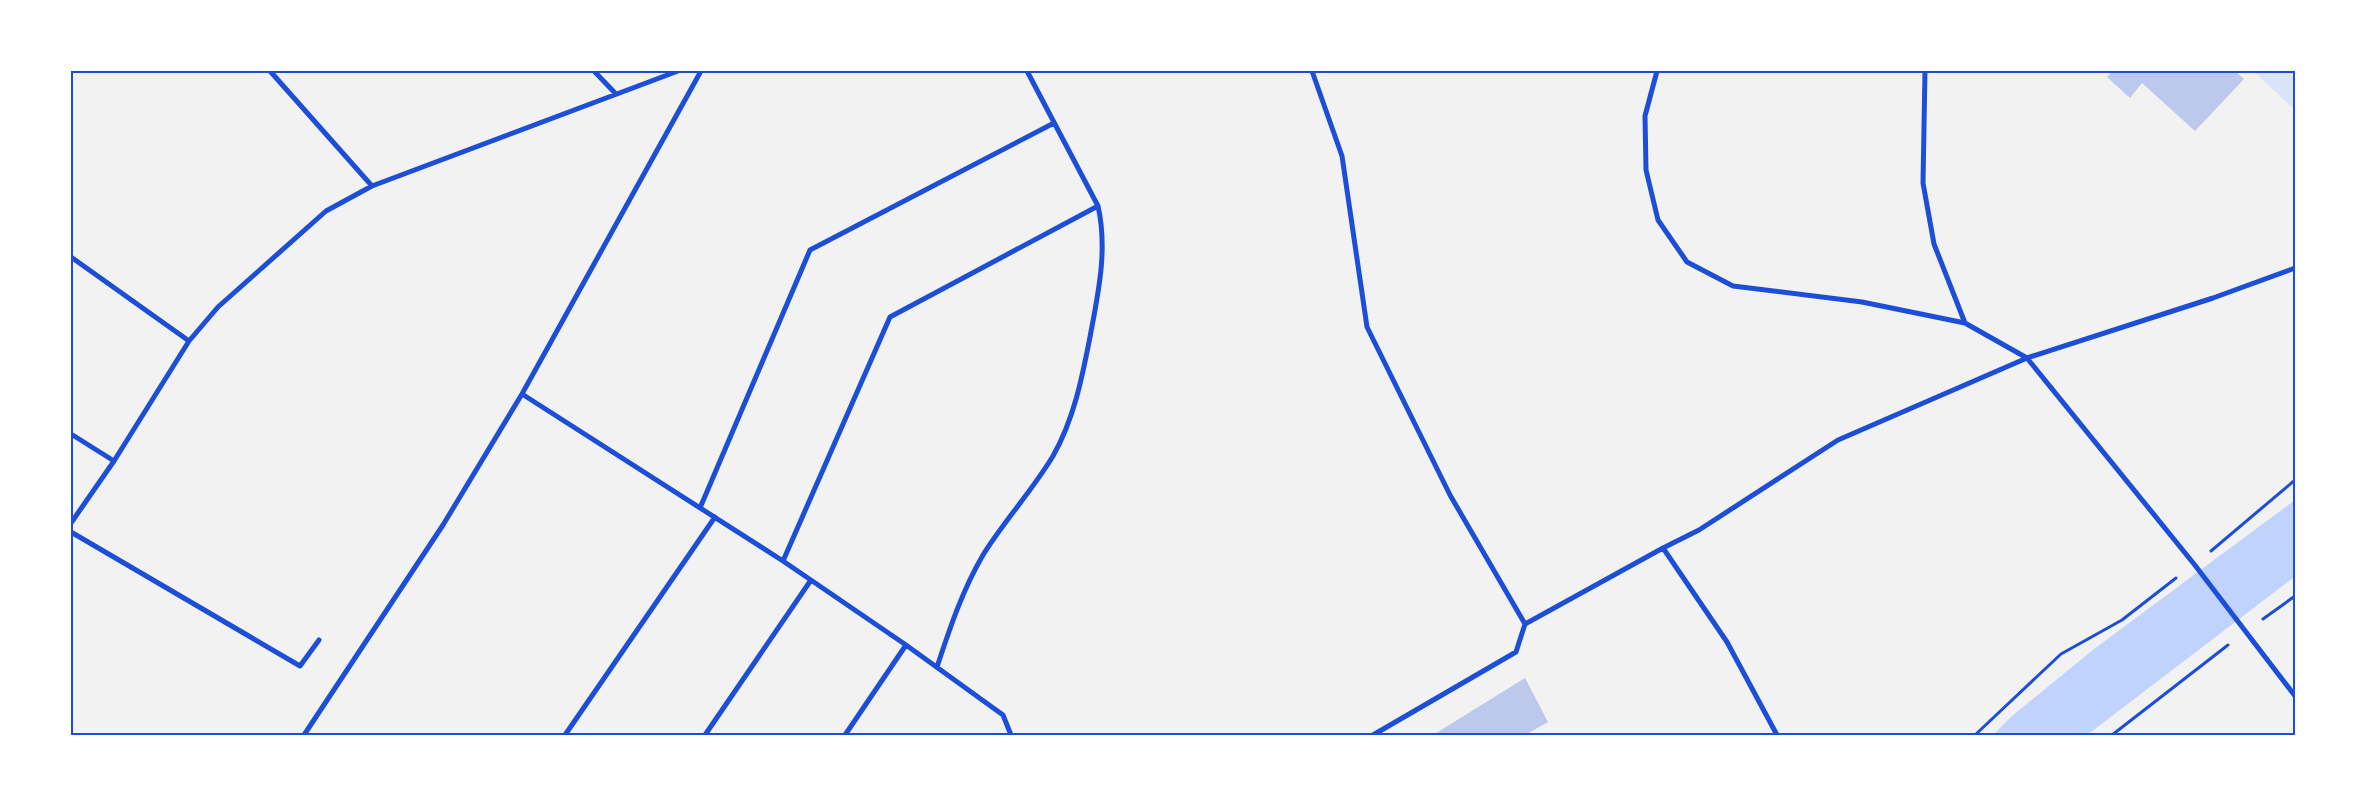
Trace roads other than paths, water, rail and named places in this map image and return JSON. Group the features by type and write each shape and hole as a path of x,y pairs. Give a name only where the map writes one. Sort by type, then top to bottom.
{"street":[{"path":"270,71 372,186"},
{"path":"594,71 616,93"},
{"path":"71,523 114,461 189,341 218,307 326,211 372,186 678,71"},
{"path":"304,735 443,525 522,394 701,71"},
{"path":"936,667 959,602 984,555 1052,456 1071,416 1080,384 1100,283 1102,226 1098,206 1027,71"},
{"path":"1312,71 1342,156 1367,326 1450,495 1525,624"},
{"path":"1657,71 1645,116 1646,170 1658,220 1687,262 1733,286 1862,302 1965,323 2027,358 2194,564 2295,696"},
{"path":"1925,71 1922,183 1934,244 1965,323"},
{"path":"700,508 810,250 1054,122"},
{"path":"783,561 890,316 1098,206"},
{"path":"71,257 189,341"},
{"path":"1373,735 1516,652 1525,624 1699,530 1838,440 2027,358 2213,298 2295,268"},
{"path":"522,394 783,561 906,645 1003,715 1011,735"},
{"path":"71,434 114,461"},
{"path":"565,735 715,517"},
{"path":"71,532 300,666 319,640"},
{"path":"1663,548 1727,642 1777,735"},
{"path":"705,735 810,580"},
{"path":"845,735 906,645"}],"water":[{"path":"2295,500 2293,578 2087,735 1993,735 2012,716 2094,649"}]}
